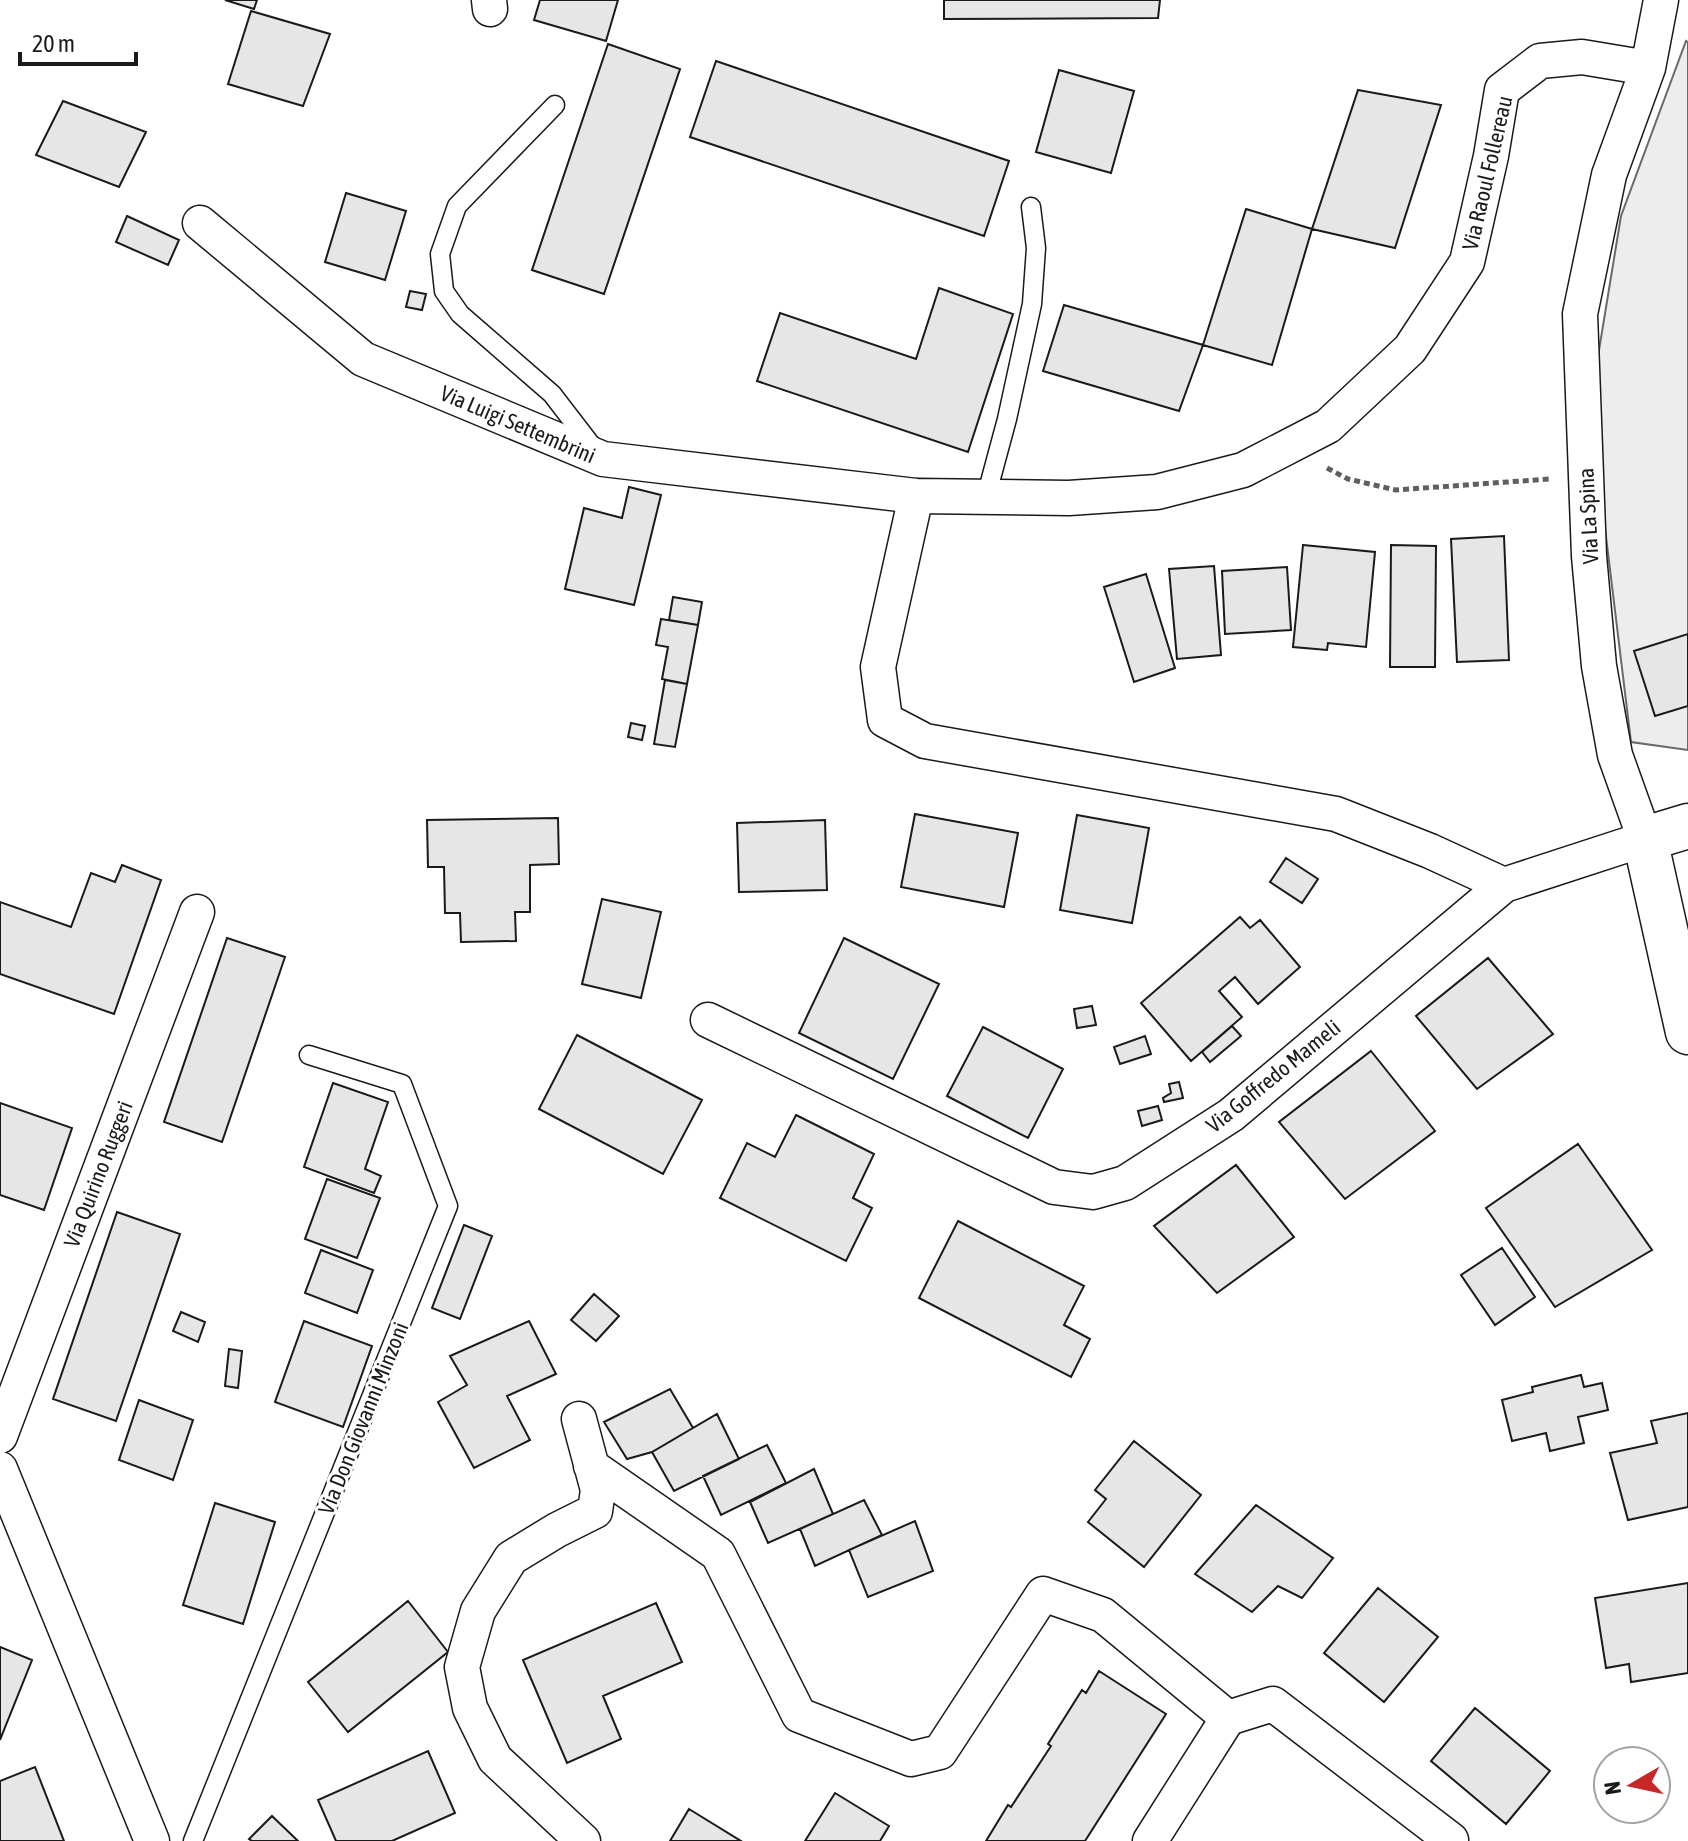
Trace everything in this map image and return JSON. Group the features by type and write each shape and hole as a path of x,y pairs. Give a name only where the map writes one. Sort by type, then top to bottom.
{"street":[{"name":"Via La Spina","path":"1661,0 1648,68 1609,175 1580,314 1589,556 1599,666 1615,755 1645,839 1688,1032"},
{"name":"Via Raoul Follereau","path":"986,497 1069,498 1157,492 1243,470 1328,426 1410,349 1467,262 1502,90 1540,61 1582,57 1648,68"},
{"name":"Via Luigi Settembrini","path":"200,223 363,359 603,459 916,496 986,497"},
{"path":"916,496 878,667 885,720 925,741 1336,814 1430,851 1504,885"},
{"path":"1645,839 1688,826"},
{"name":"Via Goffredo Mameli","path":"708,1020 1054,1187 1093,1192 1125,1183 1231,1115 1504,885 1645,839"},
{"name":"Via Quirino Ruggeri","path":"0,1436 197,912"},
{"path":"579,1419 598,1490 595,1511 511,1558 478,1611 462,1667 470,1708 495,1759 583,1841"},
{"path":"591,1466 718,1554 799,1715 911,1759 940,1752 1043,1594 1103,1615 1228,1718"},
{"path":"0,1469 152,1841"},
{"path":"1150,1841 1228,1718 1273,1704 1451,1840"}],"lane":[{"path":"555,105 457,206 440,254 444,291 460,314 552,394 603,459"},
{"path":"986,497 1032,304 1036,248 1031,207"},
{"name":"Via Don Giovanni Minzoni","path":"193,1841 448,1206 402,1084 309,1055"}],"path":[{"path":"1286,447 1348,479 1396,490 1586,477"}],"shaded area":[{"path":"1686,41 1688,750 1631,742 1590,405 1621,216"}],"building":[{"path":"225,0 257,0 254,9"},
{"path":"540,0 618,0 606,41 534,20"},
{"path":"944,0 1160,0 1158,18 944,19"},
{"path":"251,11 330,34 303,106 228,84"},
{"path":"608,44 680,69 604,294 532,270"},
{"path":"716,61 1009,161 984,236 690,137"},
{"path":"1059,70 1134,91 1111,173 1036,152"},
{"path":"1358,90 1441,105 1395,248 1312,229"},
{"path":"63,101 146,132 119,187 36,155"},
{"path":"346,193 406,211 385,280 325,262"},
{"path":"1246,209 1312,229 1272,365 1203,345"},
{"path":"127,216 179,240 168,265 116,242"},
{"path":"939,288 1013,314 968,452 757,381 780,313 916,359"},
{"path":"410,291 426,294 422,310 406,307"},
{"path":"1064,305 1203,345 1179,411 1043,371"},
{"path":"629,487 661,495 634,605 565,589 584,508 622,518"},
{"path":"1504,536 1509,660 1457,662 1451,539"},
{"path":"1303,545 1375,552 1366,647 1328,643 1327,650 1293,647"},
{"path":"1391,545 1436,546 1435,667 1390,667"},
{"path":"1214,566 1221,655 1177,659 1169,569"},
{"path":"1287,567 1291,630 1225,634 1222,571"},
{"path":"1146,574 1175,668 1134,682 1104,587"},
{"path":"673,597 702,602 698,625 669,620"},
{"path":"661,619 698,625 687,684 662,679 668,647 656,645"},
{"path":"1688,634 1688,706 1655,716 1634,651"},
{"path":"665,680 687,684 675,747 654,744"},
{"path":"631,723 645,726 642,740 628,737"},
{"path":"915,814 1018,833 1004,907 901,887"},
{"path":"1077,815 1149,828 1132,923 1060,910"},
{"path":"558,818 559,864 530,865 530,912 515,912 516,941 461,942 460,913 445,913 444,867 428,867 427,820"},
{"path":"825,820 827,890 739,892 737,823"},
{"path":"1286,858 1318,879 1302,903 1270,882"},
{"path":"122,865 161,880 114,1014 0,974 0,902 71,927 91,873 115,882"},
{"path":"602,899 661,912 641,998 582,984"},
{"path":"1240,917 1250,928 1260,920 1300,967 1258,1004 1235,977 1219,991 1242,1017 1191,1061 1141,1003"},
{"path":"227,938 285,957 222,1142 164,1122"},
{"path":"844,938 939,984 893,1079 799,1033"},
{"path":"1488,958 1553,1034 1477,1089 1416,1016"},
{"path":"1092,1006 1096,1025 1077,1028 1074,1009"},
{"path":"1232,1026 1241,1036 1210,1062 1202,1052"},
{"path":"983,1027 1063,1069 1028,1138 947,1096"},
{"path":"577,1035 702,1100 663,1174 539,1109"},
{"path":"1145,1036 1151,1054 1120,1064 1114,1047"},
{"path":"1371,1051 1435,1131 1345,1199 1279,1122"},
{"path":"1179,1082 1183,1098 1164,1102 1163,1098 1171,1093 1169,1084"},
{"path":"333,1083 388,1102 365,1169 381,1176 374,1193 304,1167"},
{"path":"0,1103 72,1128 44,1210 0,1195"},
{"path":"1158,1106 1162,1120 1142,1126 1138,1111"},
{"path":"796,1115 874,1154 853,1198 872,1208 846,1261 720,1198 747,1143 775,1157"},
{"path":"1578,1144 1652,1250 1555,1307 1486,1208"},
{"path":"1236,1165 1294,1237 1217,1293 1154,1226"},
{"path":"327,1179 380,1198 357,1258 305,1239"},
{"path":"117,1212 180,1234 116,1421 53,1399"},
{"path":"958,1221 1084,1286 1064,1325 1090,1339 1071,1377 919,1298"},
{"path":"464,1225 492,1236 460,1319 432,1308"},
{"path":"1502,1248 1535,1297 1495,1325 1461,1275"},
{"path":"321,1250 373,1270 357,1313 305,1293"},
{"path":"594,1294 619,1316 596,1341 571,1320"},
{"path":"181,1312 205,1322 198,1342 173,1331"},
{"path":"304,1321 372,1346 343,1427 275,1402"},
{"path":"529,1321 556,1374 507,1396 530,1440 474,1468 438,1402 467,1385 450,1356"},
{"path":"229,1349 242,1351 238,1388 225,1386"},
{"path":"1581,1375 1584,1387 1602,1383 1608,1410 1578,1417 1584,1443 1550,1451 1546,1433 1512,1441 1502,1400 1533,1392 1532,1387"},
{"path":"670,1389 693,1428 652,1452 627,1459 604,1422"},
{"path":"139,1400 193,1420 173,1480 119,1460"},
{"path":"1688,1413 1688,1507 1628,1520 1610,1453 1657,1443 1651,1421"},
{"path":"717,1414 739,1459 674,1491 652,1452"},
{"path":"1134,1441 1201,1495 1144,1567 1088,1522 1106,1499 1095,1490"},
{"path":"767,1445 786,1483 721,1515 703,1476"},
{"path":"814,1469 833,1514 768,1543 750,1502"},
{"path":"864,1500 882,1535 815,1566 800,1529"},
{"path":"215,1503 275,1522 243,1624 183,1605"},
{"path":"1256,1505 1333,1558 1302,1598 1278,1586 1252,1612 1195,1574"},
{"path":"915,1521 933,1571 868,1597 849,1550"},
{"path":"1688,1583 1688,1673 1631,1682 1629,1664 1606,1668 1595,1598"},
{"path":"1378,1588 1438,1637 1384,1702 1324,1653"},
{"path":"408,1601 448,1652 348,1732 308,1682"},
{"path":"656,1603 682,1662 603,1696 621,1739 567,1763 523,1660"},
{"path":"0,1647 32,1660 0,1740"},
{"path":"1099,1671 1166,1714 1085,1841 986,1841 1051,1746 1048,1744 1082,1690 1086,1693"},
{"path":"1475,1708 1550,1771 1506,1824 1431,1761"},
{"path":"428,1751 455,1813 392,1841 336,1841 318,1800"},
{"path":"35,1767 64,1841 0,1841 0,1781"},
{"path":"835,1793 889,1826 880,1841 805,1841"},
{"path":"689,1809 741,1841 670,1841"},
{"path":"272,1816 298,1841 249,1839"}]}
